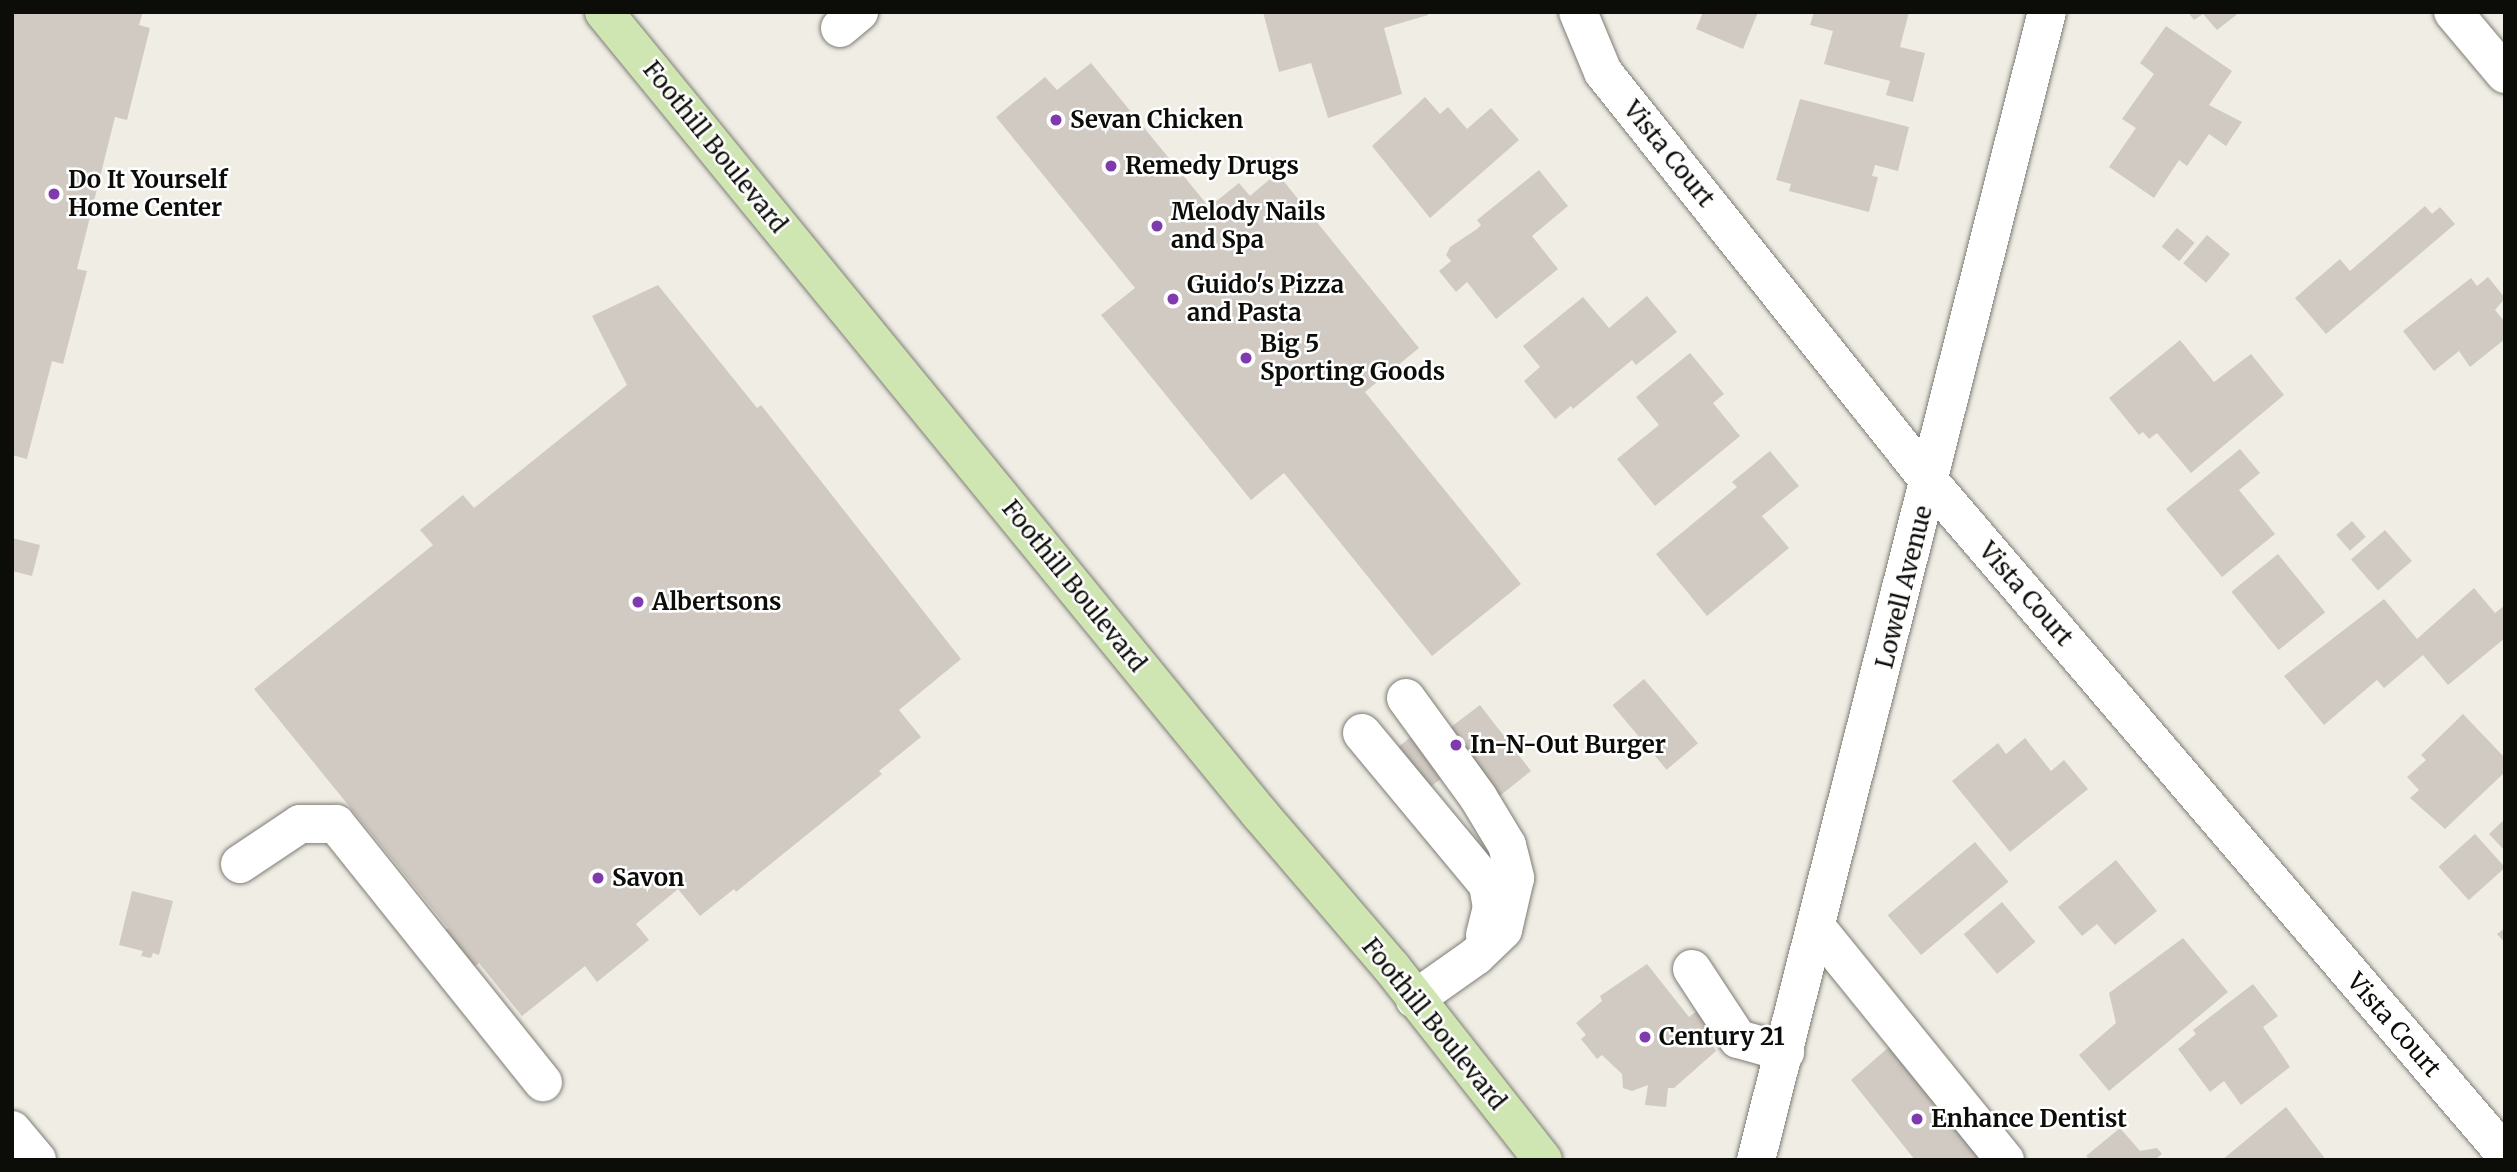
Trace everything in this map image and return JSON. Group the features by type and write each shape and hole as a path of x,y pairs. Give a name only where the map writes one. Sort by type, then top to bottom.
{"main road":[{"name":"Foothill Boulevard","path":"604,12 1415,999 1543,1160"}],"street":[{"name":"Vista Court","path":"1578,12 1603,72 1930,482 2505,1154"},
{"name":"Lowell Avenue","path":"1756,1160 1817,928 2047,12"},
{"path":"2453,12 2505,74"},
{"path":"1406,698 1507,845 1515,878 1510,915 1503,930 1476,956 1415,999"},
{"path":"1362,733 1488,886 1492,906 1489,926 1476,956"},
{"path":"240,864 300,824 335,824 543,1082"},
{"path":"1817,928 2005,1160"},
{"path":"1692,969 1738,1039 1785,1052"},
{"path":"12,1130 37,1160"}],"building":[{"name":"Do It Yourself Home Center","path":"12,12 143,12 139,25 150,28 127,120 115,117 77,269 87,271 63,364 52,361 27,459 12,455"},
{"path":"1263,12 1428,12 1428,15 1384,28 1402,94 1328,118 1311,63 1279,72"},
{"path":"1703,12 1758,12 1743,49 1696,29"},
{"path":"1814,12 1909,12 1900,47 1925,53 1913,102 1886,95 1890,81 1824,64 1833,31 1810,25"},
{"path":"2188,12 2240,12 2217,30 2203,14 2194,20"},
{"path":"2166,26 2232,71 2209,105 2242,122 2226,146 2209,134 2187,166 2179,160 2154,198 2109,167 2136,128 2122,119 2154,74 2140,63"},
{"path":"1091,63 1209,207 1239,183 1250,196 1277,173 1419,348 1365,392 1521,584 1432,656 1284,473 1251,500 1101,315 1135,288 996,117 1045,77 1057,90"},
{"path":"1425,97 1440,114 1448,107 1467,129 1491,108 1519,140 1430,218 1372,146"},
{"path":"1800,99 1909,127 1898,171 1875,165 1872,176 1878,177 1869,212 1789,191 1791,184 1776,180"},
{"path":"1539,170 1568,206 1532,236 1558,269 1496,319 1467,282 1456,292 1439,271 1451,261 1446,255 1450,247 1477,229 1481,225 1477,220"},
{"path":"2425,206 2432,214 2440,207 2455,224 2326,334 2295,298 2340,259 2350,271"},
{"path":"2177,228 2195,243 2179,261 2162,246"},
{"path":"2207,235 2230,254 2206,283 2183,263"},
{"path":"2488,277 2505,298 2495,310 2505,322 2505,339 2470,367 2459,351 2434,371 2403,331 2471,278 2477,286"},
{"name":"Albertsons","path":"658,285 757,408 761,405 961,659 899,710 921,737 879,771 882,774 736,892 734,889 700,916 678,889 636,924 649,940 597,982 585,966 522,1016 479,963 451,986 421,950 448,928 254,689 433,545 420,530 463,495 474,508 627,385 592,316"},
{"path":"1647,296 1677,332 1636,365 1632,360 1573,409 1571,406 1555,419 1524,381 1540,367 1523,346 1583,297 1609,328"},
{"path":"2180,340 2214,382 2251,354 2284,395 2191,473 2157,433 2149,439 2143,432 2139,435 2109,398"},
{"path":"1690,353 1724,394 1713,403 1740,436 1655,506 1617,459 1659,425 1636,397"},
{"path":"2240,449 2260,473 2239,490 2275,534 2222,577 2166,509"},
{"path":"1770,451 1799,486 1762,516 1789,548 1707,616 1656,554 1737,487 1732,482"},
{"path":"2352,521 2366,537 2350,551 2336,535"},
{"path":"2385,530 2412,561 2378,590 2351,560"},
{"path":"12,538 40,545 32,576 12,571"},
{"path":"2278,554 2325,612 2279,650 2231,592"},
{"path":"2474,588 2495,613 2505,605 2505,638 2448,685 2423,655 2384,688 2377,680 2324,725 2284,676 2384,599 2417,639"},
{"path":"1644,679 1698,743 1667,770 1613,705"},
{"name":"In-N-Out Burger","path":"1480,705 1531,771 1492,802 1461,763 1415,799 1372,768 1427,724 1447,730"},
{"path":"2463,714 2505,758 2505,772 2445,829 2410,798 2419,790 2407,777 2426,760 2421,755"},
{"path":"2025,738 2051,771 2064,760 2088,789 2010,852 1952,781 1998,743 2006,754"},
{"path":"2505,819 2505,851 2489,834"},
{"path":"2475,834 2505,868 2469,900 2439,867"},
{"path":"1975,842 2008,882 1921,955 1888,915"},
{"path":"2116,860 2157,911 2115,945 2097,924 2082,936 2058,907"},
{"path":"132,891 173,901 159,955 153,953 151,958 141,956 143,951 119,945"},
{"path":"2002,902 2035,942 1997,974 1964,934"},
{"path":"2505,928 2505,943 2497,934"},
{"path":"2183,938 2228,992 2109,1091 2079,1055 2116,1023 2109,993"},
{"name":"Century 21","path":"1647,964 1689,1017 1697,1011 1709,1027 1703,1033 1716,1051 1674,1088 1668,1088 1666,1107 1645,1105 1648,1085 1632,1091 1623,1088 1622,1074 1602,1055 1597,1059 1581,1039 1586,1035 1576,1023 1602,1001 1600,996"},
{"path":"2253,984 2278,1016 2263,1027 2290,1067 2241,1105 2224,1081 2210,1092 2178,1049 2196,1034 2193,1030"},
{"name":"Enhance Dentist","path":"1889,1047 1984,1160 1915,1160 1851,1080"},
{"path":"2286,1107 2326,1160 2222,1160"},
{"path":"2120,1128 2140,1151 2157,1148 2162,1154 2154,1160 2090,1160 2086,1156"}],"place":[{"name":"Sevan Chicken","path":"1056,120"},
{"name":"Remedy Drugs","path":"1111,166"},
{"name":"Do It Yourself Home Center","path":"54,194"},
{"name":"Melody Nails and Spa","path":"1157,226"},
{"name":"Guido's Pizza and Pasta","path":"1173,299"},
{"name":"Big 5 Sporting Goods","path":"1246,358"},
{"name":"Albertsons","path":"638,602"},
{"name":"In-N-Out Burger","path":"1456,745"},
{"name":"Savon","path":"598,878"},
{"name":"Century 21","path":"1645,1037"},
{"name":"Enhance Dentist","path":"1917,1119"}]}
